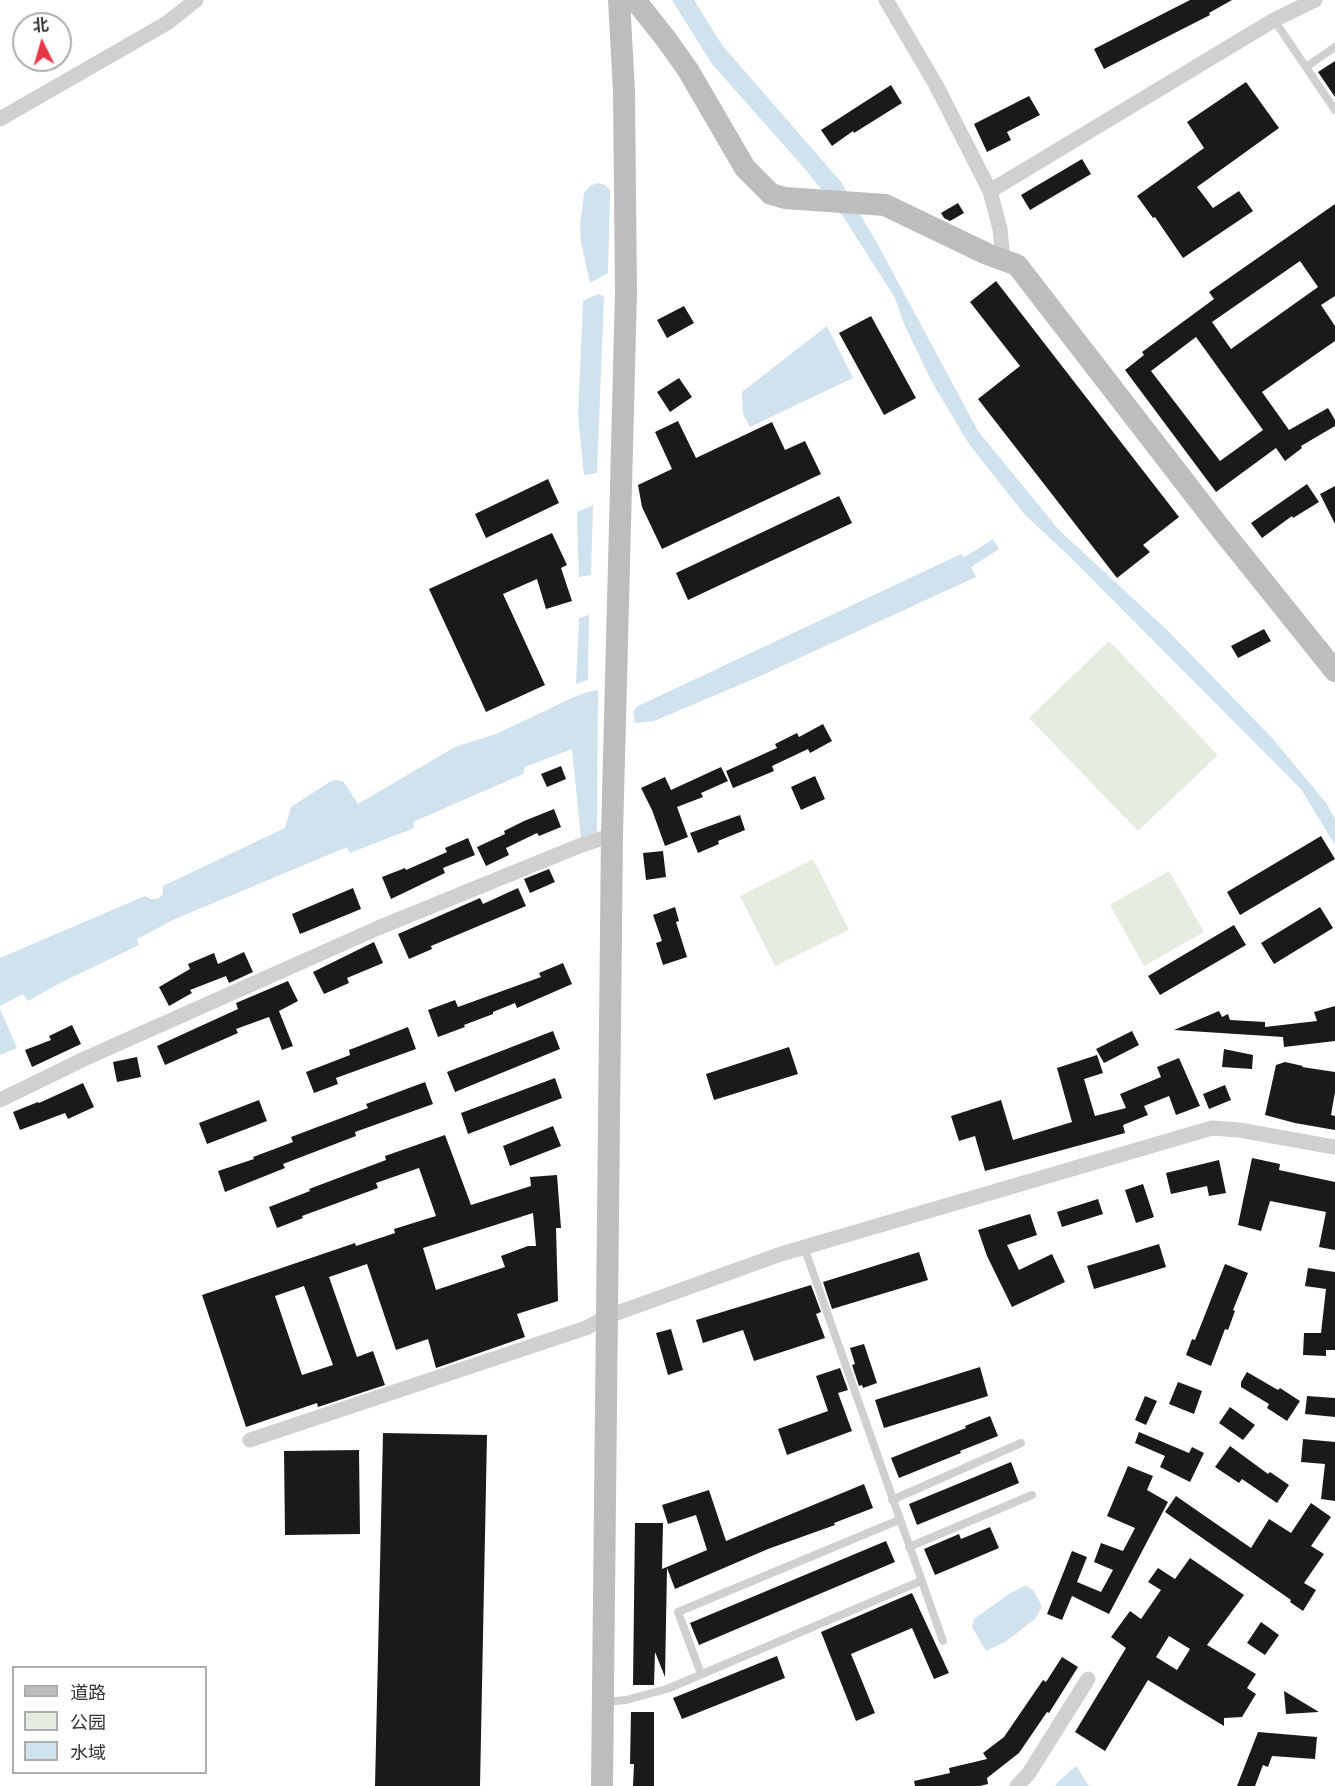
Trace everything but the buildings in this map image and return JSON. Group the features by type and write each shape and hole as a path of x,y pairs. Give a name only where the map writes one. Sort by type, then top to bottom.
{"street":[{"path":"0,119 167,23 196,0"},
{"path":"602,1786 612,835 626,292 624,91 619,0"},
{"path":"635,0 688,70 745,168 771,194 785,198 885,205 1017,266 1221,529 1335,671"},
{"path":"886,0 936,85 990,191 1000,229 1003,260"},
{"path":"990,191 1274,20 1316,0"},
{"path":"0,1100 84,1059 378,928 569,850 612,835"},
{"path":"250,1440 586,1328 606,1317 804,1248 1212,1128 1239,1130 1335,1147"},
{"path":"1017,1786 1029,1773 1088,1678"}],"lane":[{"path":"1274,20 1335,109"},
{"path":"1306,68 1335,47"},
{"path":"804,1248 943,1641"},
{"path":"892,1500 1021,1443"},
{"path":"909,1547 1032,1495"},
{"path":"702,1674 678,1612 899,1520"},
{"path":"603,1702 626,1700 667,1689 921,1581"}],"green space":[{"path":"1109,641 1218,755 1138,831 1029,718"},
{"path":"813,859 849,930 775,966 740,896"},
{"path":"1169,871 1204,932 1144,966 1110,905"}],"water":[{"path":"672,0 694,0 722,45 841,182 877,243 978,431 1059,530 1167,630 1273,739 1327,804 1335,819 1335,845 1301,789 1067,554 1025,515 969,444 932,382 904,324 895,298 844,218 805,169 712,64"},
{"path":"597,183 605,185 610,190 608,273 590,283 581,242 580,225 584,193 590,186"},
{"path":"598,294 604,296 597,473 584,475 578,415 583,301"},
{"path":"827,326 853,378 750,427 743,414 742,392"},
{"path":"593,505 591,575 579,577 577,512"},
{"path":"993,539 999,549 971,567 976,577 758,677 654,721 635,723 633,712 636,707 961,554 965,557"},
{"path":"589,615 588,680 576,684 579,618"},
{"path":"598,690 597,832 581,838 572,749 525,767 523,774 413,822 414,828 350,853 347,847 175,919 137,939 139,945 28,1001 23,994 0,1006 0,958 145,896 158,899 163,894 163,886 285,828 291,807 328,783 334,780 343,781 358,804 455,747 496,734 574,697"},
{"path":"0,1009 17,1048 0,1055"},
{"path":"1026,1585 1034,1591 1042,1607 1035,1619 1005,1642 986,1651 972,1627 974,1619"},
{"path":"1076,1766 1089,1786 1055,1786 1058,1782"}]}
